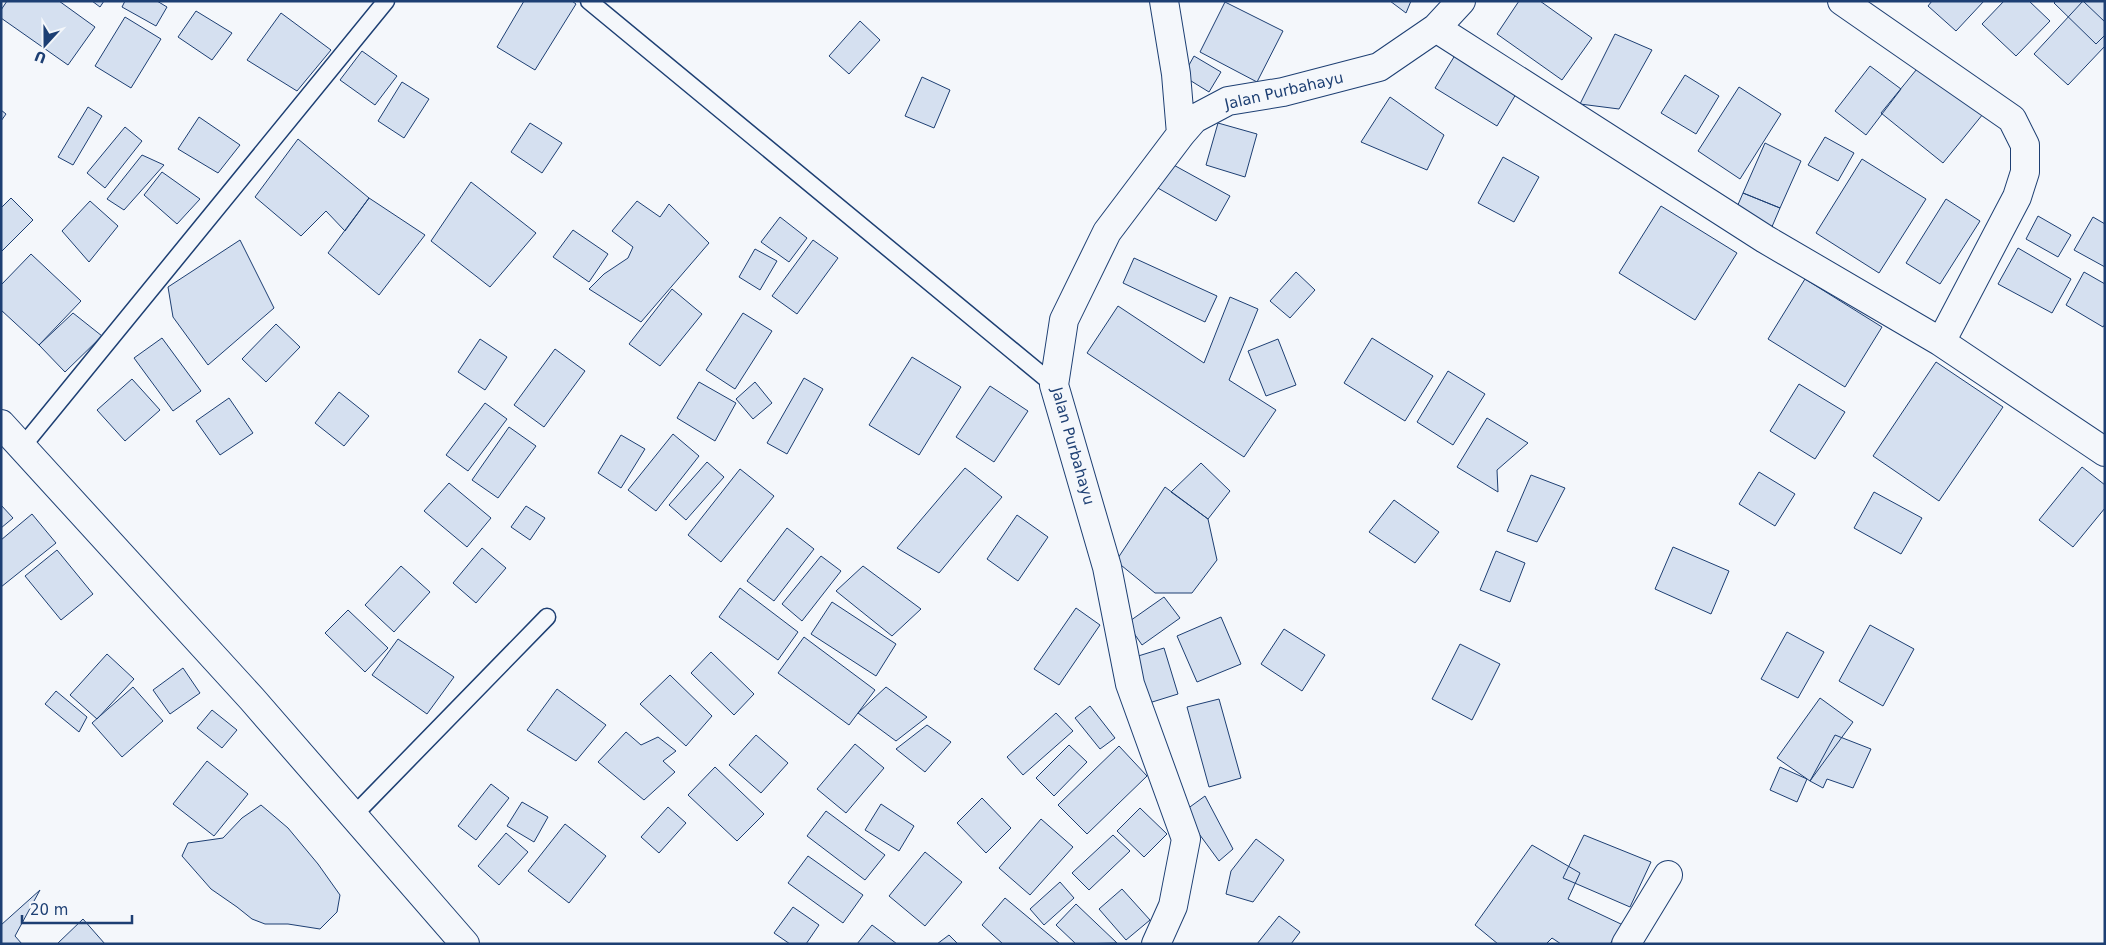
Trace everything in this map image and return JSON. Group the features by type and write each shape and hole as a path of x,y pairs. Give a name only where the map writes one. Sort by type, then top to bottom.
{"street":[{"path":"1164,1 1176,74 1181,134"},
{"name":"Jalan Purbahayu","path":"1156,944 1173,906 1186,838 1130,684 1107,567 1054,385 1064,320 1107,232 1194,119 1228,101 1283,92 1378,68 1436,28 1461,1"},
{"path":"1842,1 2012,119 2025,145 2025,172 2017,197 1940,342"},
{"path":"1436,28 1765,239 1940,342 2105,452"},
{"path":"1,424 252,699 465,944"},
{"path":"1626,944 1668,875"}],"lane":[{"path":"22,447 386,1"},
{"path":"589,1 1054,385"},
{"path":"354,816 547,617"}],"building":[{"path":"7,1 59,1 95,27 68,65 1,18 1,10"},
{"path":"92,1 104,1 100,7"},
{"path":"125,1 157,1 167,7 156,26 122,7"},
{"path":"524,1 572,1 576,4 535,70 497,47"},
{"path":"1390,1 1411,1 1406,13"},
{"path":"1519,1 1540,1 1592,38 1562,80 1497,34"},
{"path":"1932,1 1984,1 1956,31 1928,6"},
{"path":"2004,1 2029,1 2050,21 2016,56 1982,24"},
{"path":"2056,1 2105,1 2105,35 2096,44 2054,3"},
{"path":"2083,1 2105,22 2105,46 2068,85 2034,54"},
{"path":"1225,2 1283,31 1257,82 1200,52"},
{"path":"196,11 232,33 212,60 178,37"},
{"path":"281,13 331,50 297,91 247,60"},
{"path":"125,17 161,39 131,88 95,66"},
{"path":"860,21 880,40 849,74 829,56"},
{"path":"1615,34 1652,50 1619,109 1580,104"},
{"path":"362,51 397,76 375,105 340,80"},
{"path":"1457,52 1519,89 1497,126 1435,88"},
{"path":"1194,56 1221,72 1209,92 1183,76"},
{"path":"1921,64 1983,114 1943,163 1881,113"},
{"path":"1870,66 1901,89 1866,135 1835,111"},
{"path":"1685,75 1719,96 1696,134 1661,113"},
{"path":"922,77 950,90 934,128 905,116"},
{"path":"402,82 429,99 404,138 378,121"},
{"path":"1739,87 1781,114 1740,179 1698,151"},
{"path":"1390,97 1444,135 1427,170 1361,142"},
{"path":"88,107 102,116 73,165 58,157"},
{"path":"1,110 6,114 1,121"},
{"path":"199,117 240,145 218,173 178,149"},
{"path":"530,123 562,143 542,173 511,152"},
{"path":"1218,123 1257,134 1245,177 1206,165"},
{"path":"125,127 142,141 105,188 87,173"},
{"path":"1825,137 1854,153 1838,181 1808,165"},
{"path":"298,139 369,198 345,231 326,211 301,236 255,197"},
{"path":"1765,143 1801,161 1780,208 1743,193"},
{"path":"142,155 164,165 124,210 107,199"},
{"path":"1503,157 1539,177 1514,222 1478,203"},
{"path":"1862,159 1926,199 1879,273 1816,233"},
{"path":"1170,163 1230,196 1216,221 1156,187"},
{"path":"162,172 200,199 177,224 144,195"},
{"path":"471,182 536,233 490,287 431,241"},
{"path":"1743,193 1780,208 1771,229 1734,214"},
{"path":"11,198 33,220 1,252 1,208"},
{"path":"369,198 425,235 379,295 328,253"},
{"path":"1946,199 1980,221 1940,284 1906,263"},
{"path":"90,201 118,226 89,262 62,231"},
{"path":"637,201 660,217 669,204 709,243 641,322 589,289 604,274 628,258 633,247 612,231"},
{"path":"1661,206 1737,253 1695,320 1619,273"},
{"path":"2038,216 2071,235 2058,257 2026,239"},
{"path":"780,217 807,238 789,262 761,242"},
{"path":"2093,217 2105,224 2105,267 2074,250"},
{"path":"573,230 608,254 589,282 553,257"},
{"path":"240,240 274,308 208,365 173,317 168,287"},
{"path":"813,240 838,258 797,314 772,296"},
{"path":"2018,248 2071,279 2052,313 1998,284"},
{"path":"755,249 777,261 760,290 739,277"},
{"path":"31,254 81,301 39,345 1,310 1,285"},
{"path":"1134,258 1217,296 1205,322 1123,283"},
{"path":"1296,272 1315,290 1290,318 1270,301"},
{"path":"2084,272 2105,284 2105,324 2103,327 2066,305"},
{"path":"1805,279 1882,327 1845,387 1768,339"},
{"path":"672,289 702,314 660,366 629,344"},
{"path":"1230,297 1258,309 1229,380 1276,410 1244,457 1087,353 1118,306 1204,363"},
{"path":"73,313 102,336 65,372 39,345"},
{"path":"743,313 772,331 735,389 706,370"},
{"path":"276,324 300,347 266,382 242,359"},
{"path":"162,338 201,391 173,411 134,358"},
{"path":"1372,338 1433,376 1405,421 1344,383"},
{"path":"480,339 507,357 485,390 458,372"},
{"path":"1278,339 1296,385 1266,396 1248,351"},
{"path":"555,349 585,371 544,427 514,405"},
{"path":"912,357 961,387 919,455 869,425"},
{"path":"1936,362 2003,407 1939,501 1873,456"},
{"path":"1448,371 1485,394 1453,445 1417,422"},
{"path":"804,378 823,389 787,454 767,443"},
{"path":"132,379 160,410 125,441 97,410"},
{"path":"699,382 736,403 715,441 677,418"},
{"path":"755,382 772,403 753,419 736,399"},
{"path":"1799,384 1845,412 1815,459 1770,431"},
{"path":"990,386 1028,411 994,462 956,437"},
{"path":"339,392 369,416 344,446 315,423"},
{"path":"229,398 253,433 220,455 196,421"},
{"path":"485,403 507,419 468,471 446,455"},
{"path":"1487,418 1528,443 1497,470 1498,492 1457,467"},
{"path":"509,427 536,446 498,498 472,480"},
{"path":"673,434 699,456 656,511 628,490"},
{"path":"621,435 645,449 621,488 598,473"},
{"path":"707,462 724,477 686,520 669,505"},
{"path":"1201,463 1230,491 1208,519 1171,492"},
{"path":"2082,467 2105,485 2105,508 2073,547 2039,520"},
{"path":"965,468 1002,497 939,573 897,548"},
{"path":"740,469 774,496 721,562 688,535"},
{"path":"1759,472 1795,494 1775,526 1739,504"},
{"path":"1531,475 1565,488 1537,542 1507,531"},
{"path":"449,483 491,518 467,547 424,511"},
{"path":"1165,487 1208,519 1217,560 1192,593 1155,593 1116,561"},
{"path":"1874,492 1922,518 1901,554 1854,528"},
{"path":"1394,500 1439,532 1415,563 1369,532"},
{"path":"1,505 13,518 1,528"},
{"path":"526,506 545,518 530,540 511,527"},
{"path":"32,514 56,543 1,587 1,540"},
{"path":"1017,515 1048,537 1018,581 987,559"},
{"path":"787,528 814,549 774,601 747,581"},
{"path":"1673,547 1729,571 1711,614 1655,589"},
{"path":"482,548 506,568 476,603 453,583"},
{"path":"57,550 93,594 61,620 25,576"},
{"path":"1496,551 1525,563 1510,602 1480,590"},
{"path":"821,556 841,571 802,621 782,604"},
{"path":"401,566 430,592 394,632 365,605"},
{"path":"863,566 921,609 892,636 836,591"},
{"path":"740,588 798,632 778,660 719,617"},
{"path":"1164,597 1180,618 1142,645 1127,623"},
{"path":"832,602 896,644 876,676 811,634"},
{"path":"1076,608 1100,625 1059,685 1034,669"},
{"path":"348,610 388,648 365,672 325,633"},
{"path":"1221,617 1241,664 1197,682 1177,636"},
{"path":"1870,625 1914,649 1883,706 1839,681"},
{"path":"1284,629 1325,655 1302,691 1261,664"},
{"path":"1787,632 1824,652 1798,698 1761,679"},
{"path":"804,637 875,690 849,725 778,673"},
{"path":"398,639 454,677 427,714 372,675"},
{"path":"1460,644 1500,664 1472,720 1432,699"},
{"path":"1164,648 1178,694 1149,703 1135,657"},
{"path":"711,652 754,694 734,715 691,673"},
{"path":"107,654 134,679 97,719 70,695"},
{"path":"183,668 200,693 170,714 153,690"},
{"path":"670,675 712,716 686,746 640,704"},
{"path":"133,687 163,721 122,757 92,723"},
{"path":"886,687 927,717 896,741 858,713"},
{"path":"557,689 606,725 576,761 527,730"},
{"path":"56,691 87,717 79,732 45,704"},
{"path":"1820,698 1853,722 1810,781 1777,758"},
{"path":"1219,699 1241,778 1209,787 1187,707"},
{"path":"1090,706 1115,738 1100,749 1075,718"},
{"path":"212,710 237,730 222,748 197,728"},
{"path":"1056,713 1073,731 1023,775 1007,757"},
{"path":"927,725 951,742 925,772 896,749"},
{"path":"626,732 641,745 658,737 676,751 663,761 675,772 644,800 598,762"},
{"path":"756,735 788,763 761,793 729,765"},
{"path":"1835,735 1871,749 1853,788 1827,779 1823,788 1810,781"},
{"path":"855,744 884,768 846,813 817,789"},
{"path":"1069,745 1087,762 1054,796 1036,778"},
{"path":"1119,746 1147,776 1087,834 1058,805"},
{"path":"207,761 248,794 214,836 173,804"},
{"path":"715,767 764,814 737,841 688,795"},
{"path":"1780,767 1807,779 1797,802 1770,790"},
{"path":"491,784 509,798 476,840 458,826"},
{"path":"1205,796 1233,849 1219,861 1183,812"},
{"path":"982,798 1011,828 986,853 957,823"},
{"path":"522,802 548,817 534,842 507,826"},
{"path":"881,804 914,826 899,851 865,830"},
{"path":"261,805 288,828 318,864 340,895 337,912 320,929 288,924 265,924 252,919 211,889 182,856 188,843 223,838 242,818"},
{"path":"668,807 686,823 659,853 641,837"},
{"path":"1140,808 1167,834 1144,857 1117,831"},
{"path":"826,811 885,855 865,880 807,836"},
{"path":"1041,819 1073,847 1030,895 999,868"},
{"path":"565,824 606,856 569,903 528,871"},
{"path":"506,833 528,852 499,885 478,866"},
{"path":"1113,835 1130,851 1089,890 1072,873"},
{"path":"1584,835 1651,862 1630,907 1563,878"},
{"path":"1256,839 1284,860 1253,902 1226,894 1231,871"},
{"path":"1532,845 1580,873 1568,899 1623,925 1610,944 1561,944 1552,938 1546,944 1498,944 1475,925"},
{"path":"925,852 962,882 925,926 889,896"},
{"path":"808,856 863,895 843,923 788,883"},
{"path":"1060,882 1074,898 1044,925 1030,909"},
{"path":"1122,889 1150,920 1126,940 1099,909"},
{"path":"40,890 15,936 22,944 1,944 1,925"},
{"path":"1005,898 1060,944 1003,944 982,925"},
{"path":"1076,904 1117,943 1076,944 1056,925"},
{"path":"793,907 819,925 806,944 790,944 774,933"},
{"path":"1279,916 1300,932 1291,944 1257,944"},
{"path":"83,919 105,944 57,944"},
{"path":"872,925 897,944 857,944"},
{"path":"949,935 958,944 937,944"}]}
